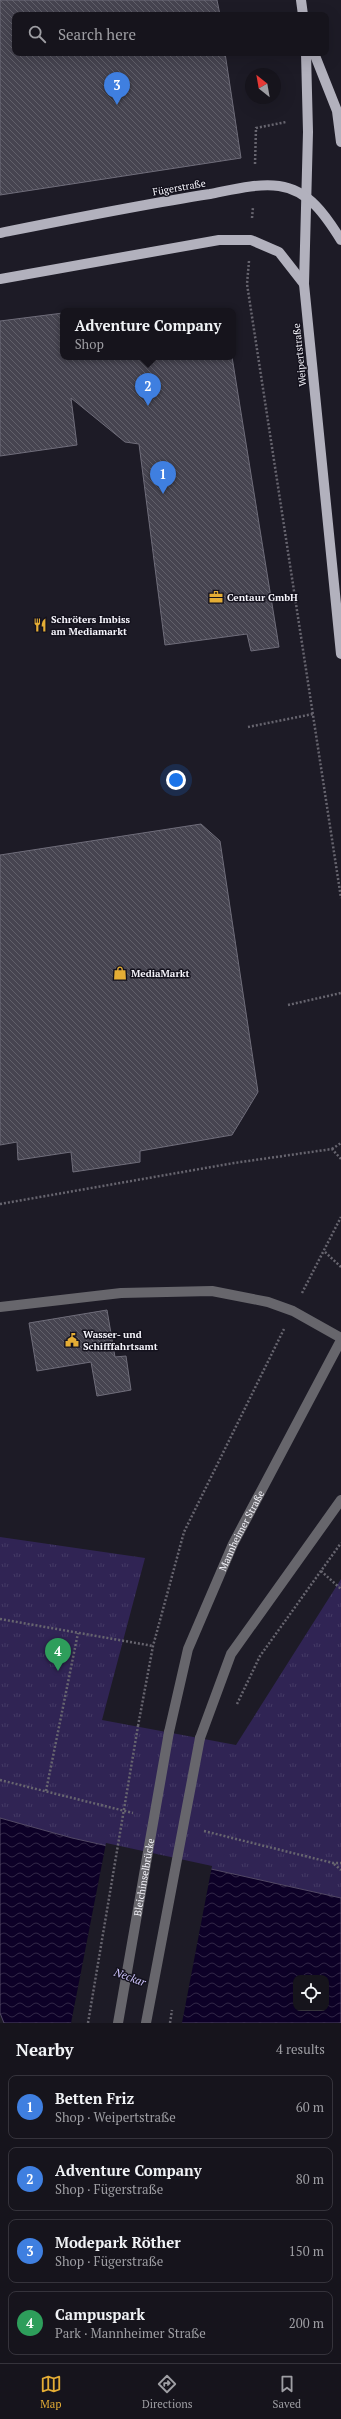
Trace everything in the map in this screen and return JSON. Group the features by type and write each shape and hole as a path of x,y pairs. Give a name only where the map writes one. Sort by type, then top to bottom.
{"main road":[{"path":"301,0 303,12"},
{"name":"Weipertstraße","path":"306,56 307,118 304,284 341,654"},
{"path":"315,56 337,111 341,142"},
{"name":"Fügerstraße","path":"0,233 181,198 254,187 279,186 306,195 325,215 341,240"},
{"path":"0,279 219,240 251,240 279,252 304,284"}],"street":[{"path":"0,1307 121,1293 212,1291 268,1302 292,1311 341,1339"},
{"name":"Mannheimer Straße","path":"169,1732 188,1649 233,1544 341,1339"},
{"path":"146,2023 200,1738 231,1654 341,1500"},
{"name":"Bleichinselbrücke","path":"118,2023 169,1732"}],"path":[{"path":"307,118 256,128 251,240 247,284 341,898"},
{"path":"248,727 313,714"},
{"path":"288,1005 341,993"},
{"path":"0,1204 234,1163 332,1149 341,1143"},
{"path":"332,1149 341,1158"},
{"path":"88,2023 153,1646 184,1532 292,1311 324,1252 341,1216"},
{"path":"324,1252 341,1266"},
{"path":"236,1706 260,1656 341,1544"},
{"path":"321,1571 341,1589"},
{"path":"0,1619 153,1646"},
{"path":"46,1791 78,1633"},
{"path":"333,1864 341,1870"}],"green space":[{"path":"0,1537 145,1558 102,1720 236,1745 341,1579 341,1898 72,1838 0,1818"}],"water":[{"name":"Neckar","path":"0,1818 72,1838 341,1898 341,2023 4,2023 0,2013"}],"pier":[{"path":"106,1843 212,1866 182,2023 71,2023"}],"building":[{"path":"0,0 217,0 219,12 12,12 12,56 225,56 241,158 0,195"},
{"path":"60,313 60,360 232,360 279,647 251,651 247,634 165,645 139,444 125,442 71,398 77,445 0,456 0,321"},
{"name":"MediaMarkt","path":"201,824 220,841 258,1092 232,1135 140,1151 140,1162 73,1172 71,1152 18,1160 17,1142 0,1145 0,855"},
{"name":"Wasser- und Schifffahrtsamt","path":"107,1310 115,1357 126,1356 131,1390 97,1396 91,1362 37,1371 29,1323"}],"place":[{"name":"Modepark Röther","path":"117,105"},
{"name":"Adventure Company","path":"148,406"},
{"name":"Betten Friz","path":"163,494"},
{"name":"Centaur GmbH","path":"216,597"},
{"name":"Schröters Imbiss am Mediamarkt","path":"40,625"},
{"name":"MediaMarkt","path":"120,973"},
{"name":"Wasser- und Schifffahrtsamt","path":"72,1340"},
{"name":"Campuspark","path":"58,1671"}]}
